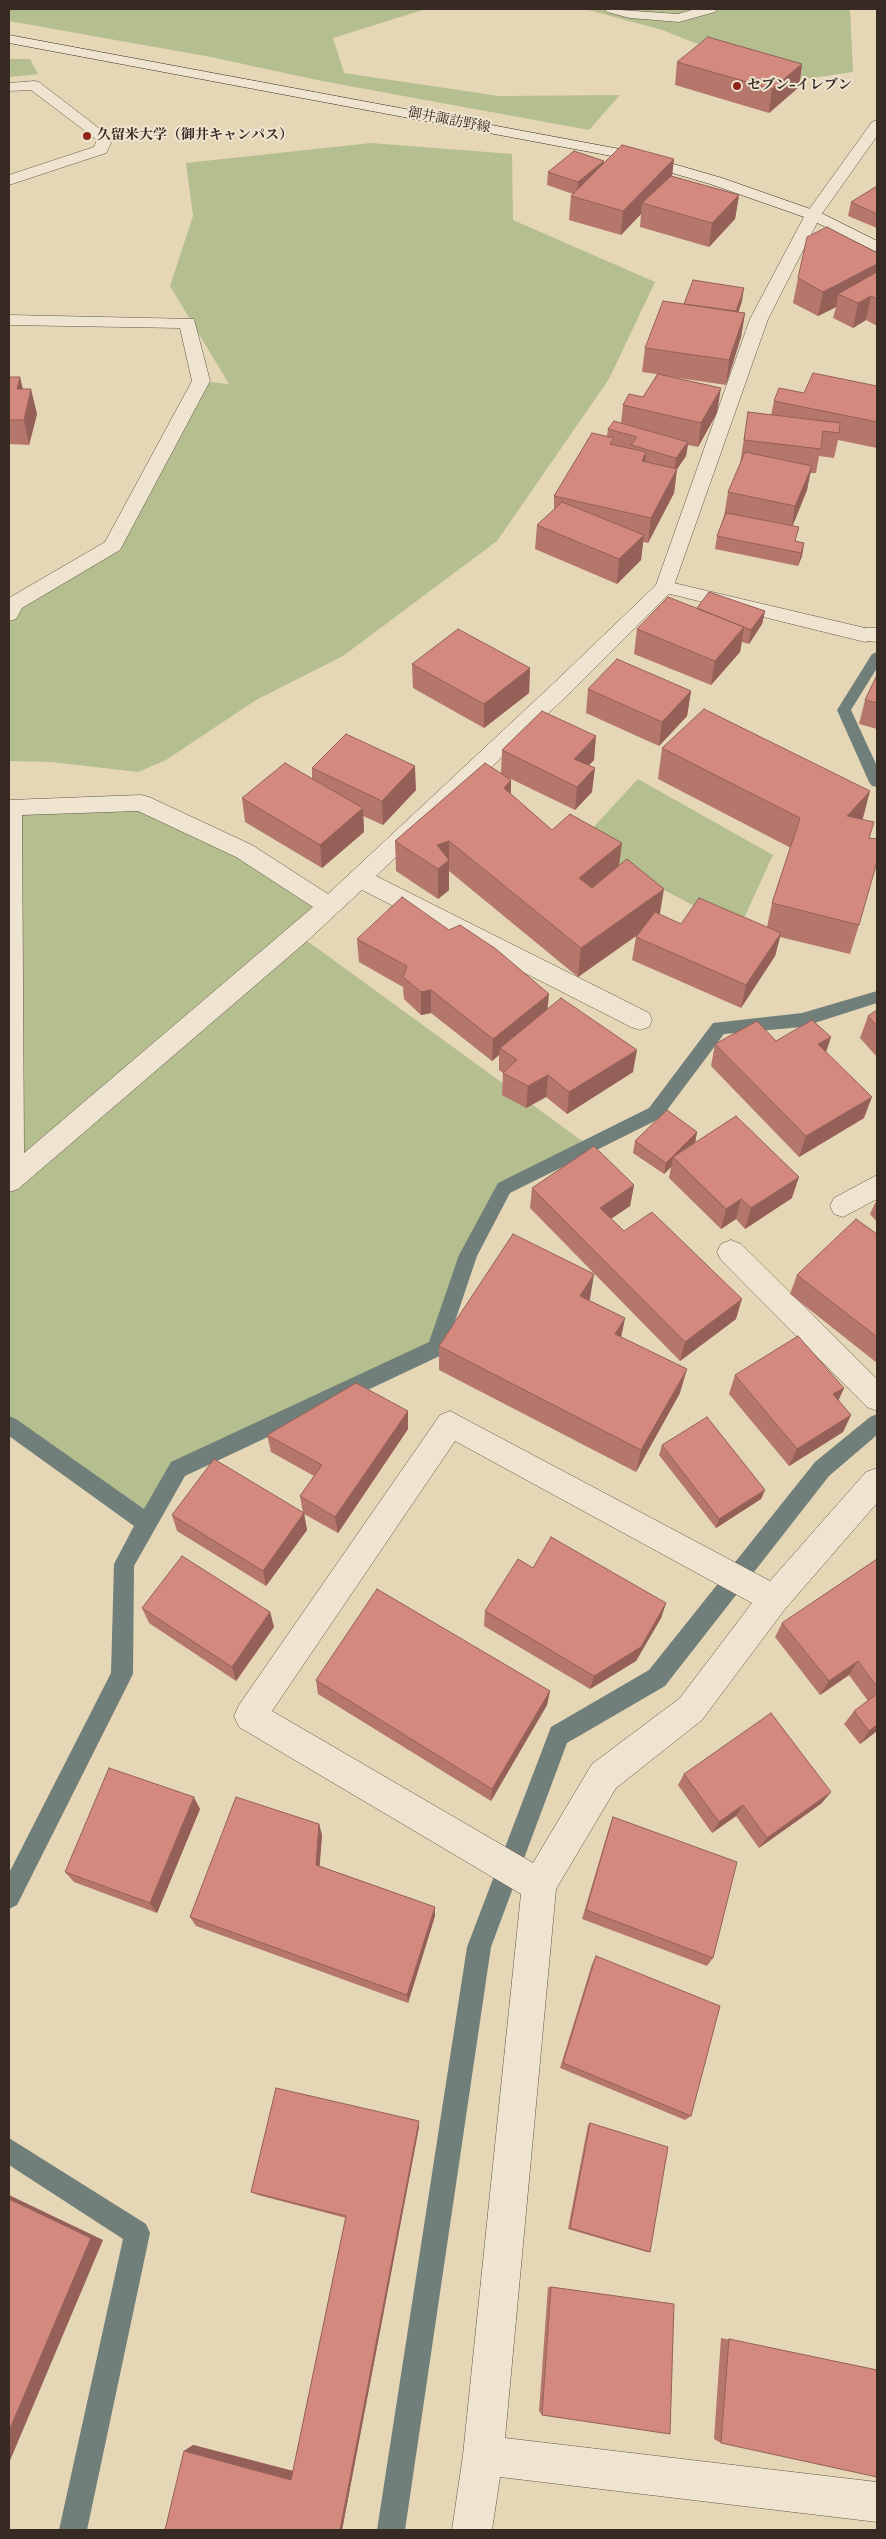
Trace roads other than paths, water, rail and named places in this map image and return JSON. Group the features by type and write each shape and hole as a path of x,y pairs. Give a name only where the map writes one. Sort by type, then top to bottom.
{"street":[{"path":"612,9 630,14 679,18 710,9"},
{"name":"御井諏訪野線","path":"9,39 619,153 716,181 813,215 877,247"},
{"path":"9,87 34,85 105,139 100,150 9,180"},
{"path":"10,1180 299,935 361,879 665,587 759,319 813,215 877,125"},
{"path":"9,320 188,323 201,381 114,546 13,604 9,614"},
{"path":"665,587 871,635"},
{"path":"10,1180 11,807 141,803 244,851 329,906"},
{"path":"361,879 640,1020"},
{"path":"843,1206 877,1186"},
{"path":"731,1252 877,1398"},
{"path":"539,1885 250,1716 450,1424 774,1599"},
{"path":"472,2530 483,2454 539,1885 604,1776 691,1710 774,1599 877,1482"},
{"path":"483,2454 877,2502"}],"waterway":[{"path":"877,657 844,710 877,782"},
{"path":"9,1897 122,1674 124,1564 178,1469 437,1348 468,1255 504,1188 655,1113 719,1028 802,1020 877,997"},
{"path":"391,2530 479,1947 559,1735 657,1678 822,1469 877,1423"},
{"path":"9,1425 147,1523"},
{"path":"9,2151 137,2233 73,2530"}],"place":[{"name":"セブン-イレブン","path":"737,86"},
{"name":"久留米大学（御井キャンパス）","path":"87,136"}]}
